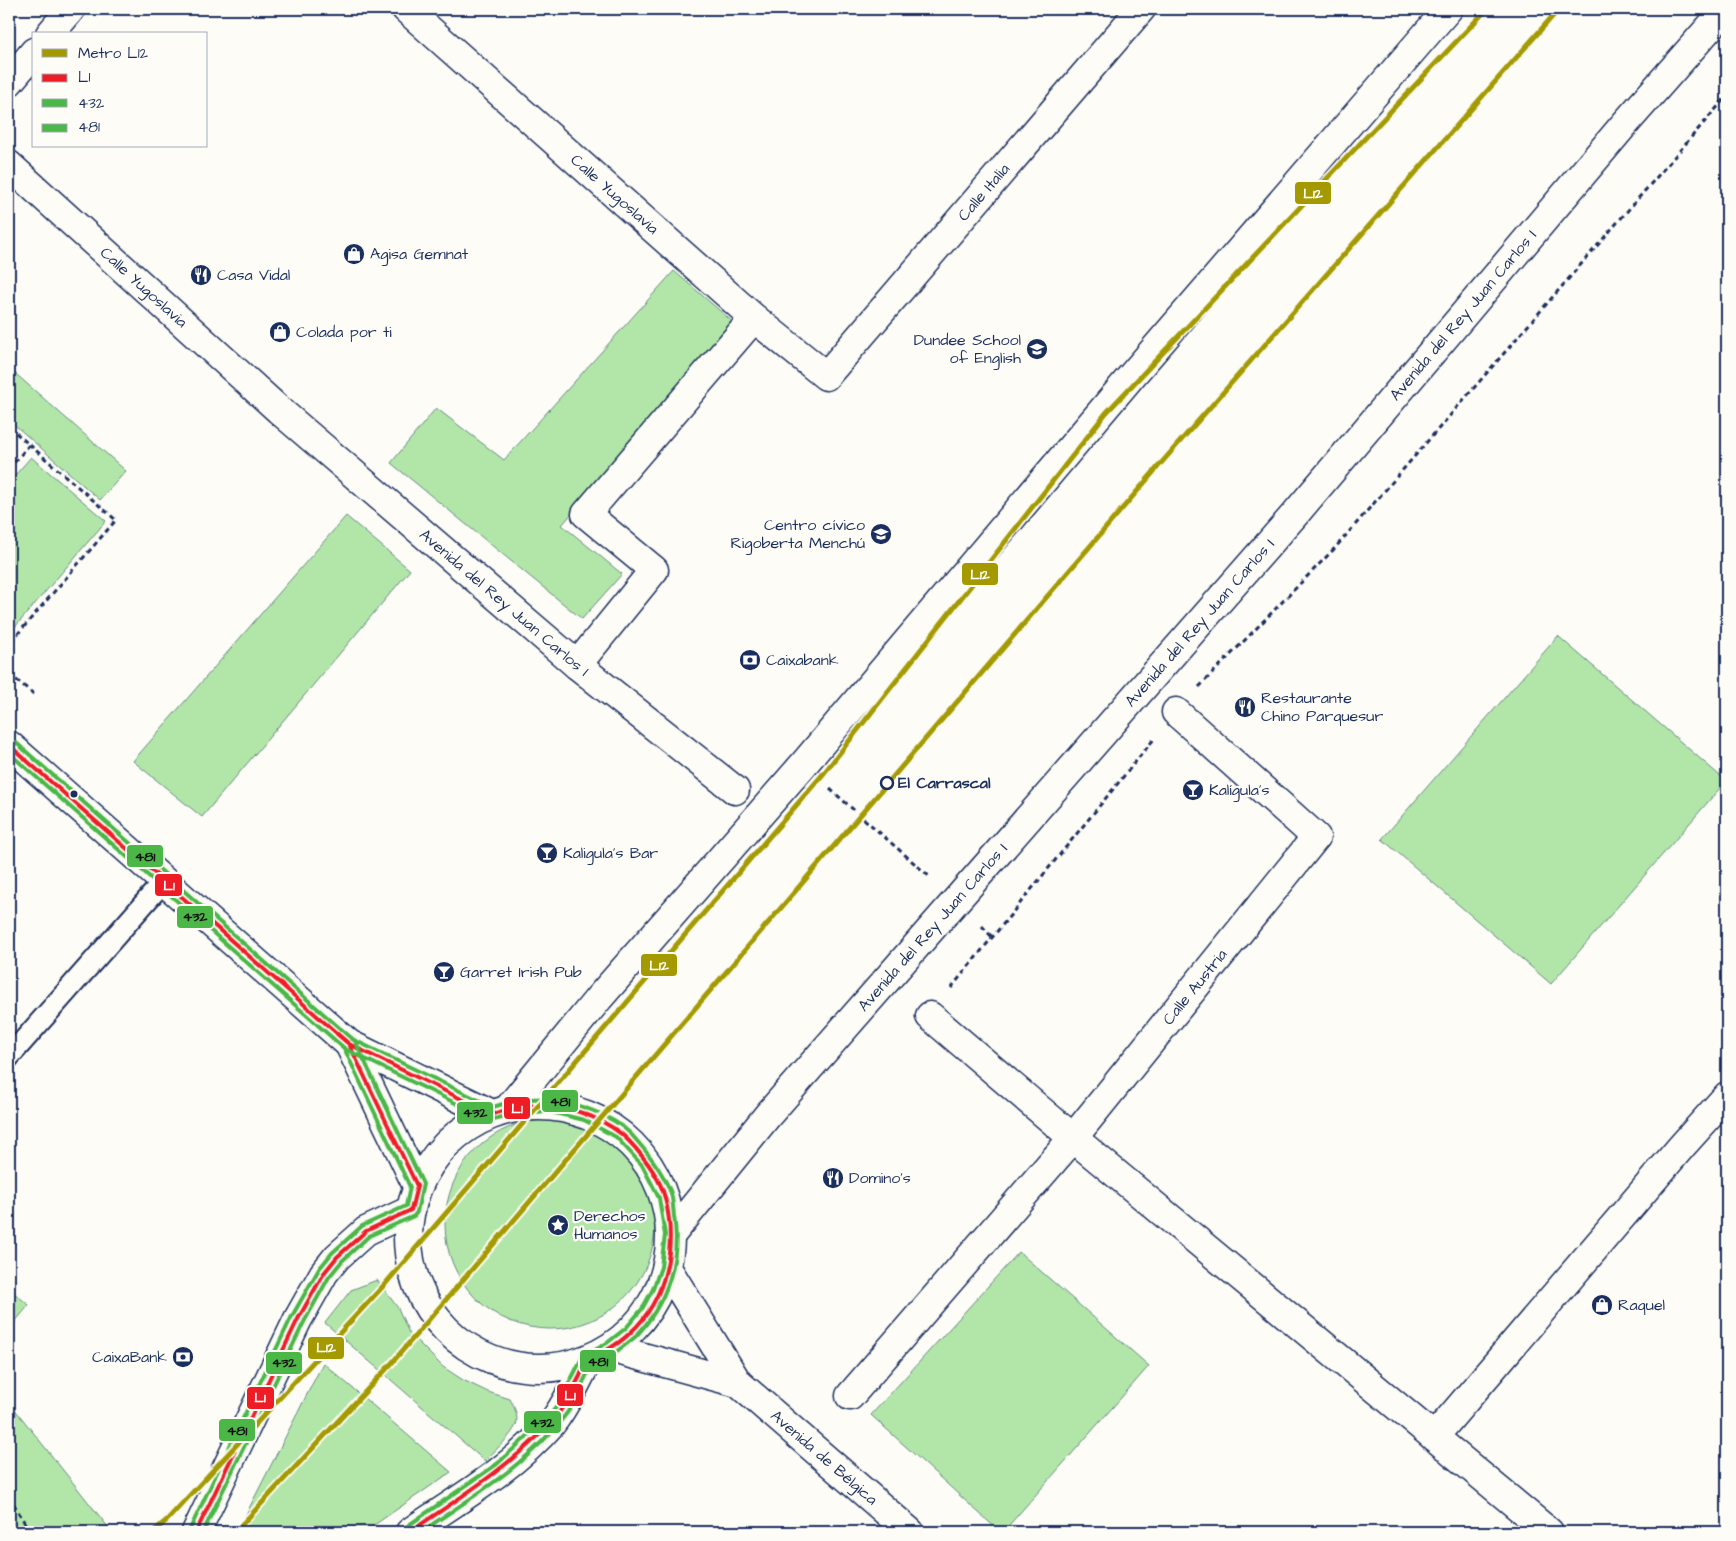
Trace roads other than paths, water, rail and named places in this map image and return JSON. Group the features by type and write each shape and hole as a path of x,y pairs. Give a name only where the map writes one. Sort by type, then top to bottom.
{"street":[{"path":"52,32 71,9"},
{"name":"Calle Yugoslavia","path":"406,9 754,318 826,376"},
{"name":"Calle Italia","path":"826,376 1141,9"},
{"path":"500,1111 803,765 1134,373 1448,9"},
{"name":"Avenida del Rey Juan Carlos I","path":"672,1235 768,1115 1296,513 1623,126 1726,9"},
{"path":"9,82 32,54"},
{"name":"Calle Yugoslavia","path":"9,165 278,410"},
{"path":"577,665 654,570 586,514 754,318"},
{"name":"Avenida del Rey Juan Carlos I","path":"278,410 577,665 735,790"},
{"name":"Calle Austria","path":"850,1396 1073,1138 1316,837 1176,712"},
{"path":"10,748 349,1044 500,1111"},
{"path":"930,1016 1073,1138 1549,1532"},
{"path":"349,1044 414,1198"},
{"path":"1434,1437 1682,1146 1727,1096"},
{"path":"547,1105 586,1114 620,1132 647,1161 665,1196 672,1235 668,1268 659,1292 647,1313 630,1332 599,1354 548,1368 508,1365 470,1349 452,1334 439,1323 418,1289 408,1250 414,1198 430,1163 448,1143 468,1126 500,1111 547,1105"},
{"path":"196,1532 298,1319 324,1273 337,1257 366,1231 414,1198"},
{"path":"668,1268 738,1383"},
{"path":"599,1354 738,1383"},
{"path":"410,1532 483,1483 517,1456 551,1423 599,1354"},
{"name":"Avenida de Bélgica","path":"738,1383 910,1532"}],"lane":[{"path":"9,1058 164,881"}],"metro line":[{"name":"L12","path":"153,1532 167,1520 386,1283 824,773 1106,413 1487,9"},
{"name":"L12","path":"235,1532 391,1364 1163,461 1559,9"}],"place":[{"name":"Agisa Gemnat","path":"354,254"},
{"name":"Casa Vidal","path":"201,275"},
{"name":"Colada por ti","path":"280,332"},
{"name":"Dundee School of English","path":"1037,349"},
{"name":"Centro cívico Rigoberta Menchú","path":"881,534"},
{"name":"Caixabank","path":"750,660"},
{"name":"Restaurante Chino Parquesur","path":"1245,707"},
{"name":"El Carrascal","path":"887,783"},
{"name":"Kalígula's","path":"1193,790"},
{"name":"Kaligula's Bar","path":"547,853"},
{"name":"Garret Irish Pub","path":"444,972"},
{"name":"Domino's","path":"833,1178"},
{"name":"Derechos Humanos","path":"558,1225"},
{"name":"Raquel","path":"1602,1305"},
{"name":"CaixaBank","path":"183,1357"}]}
